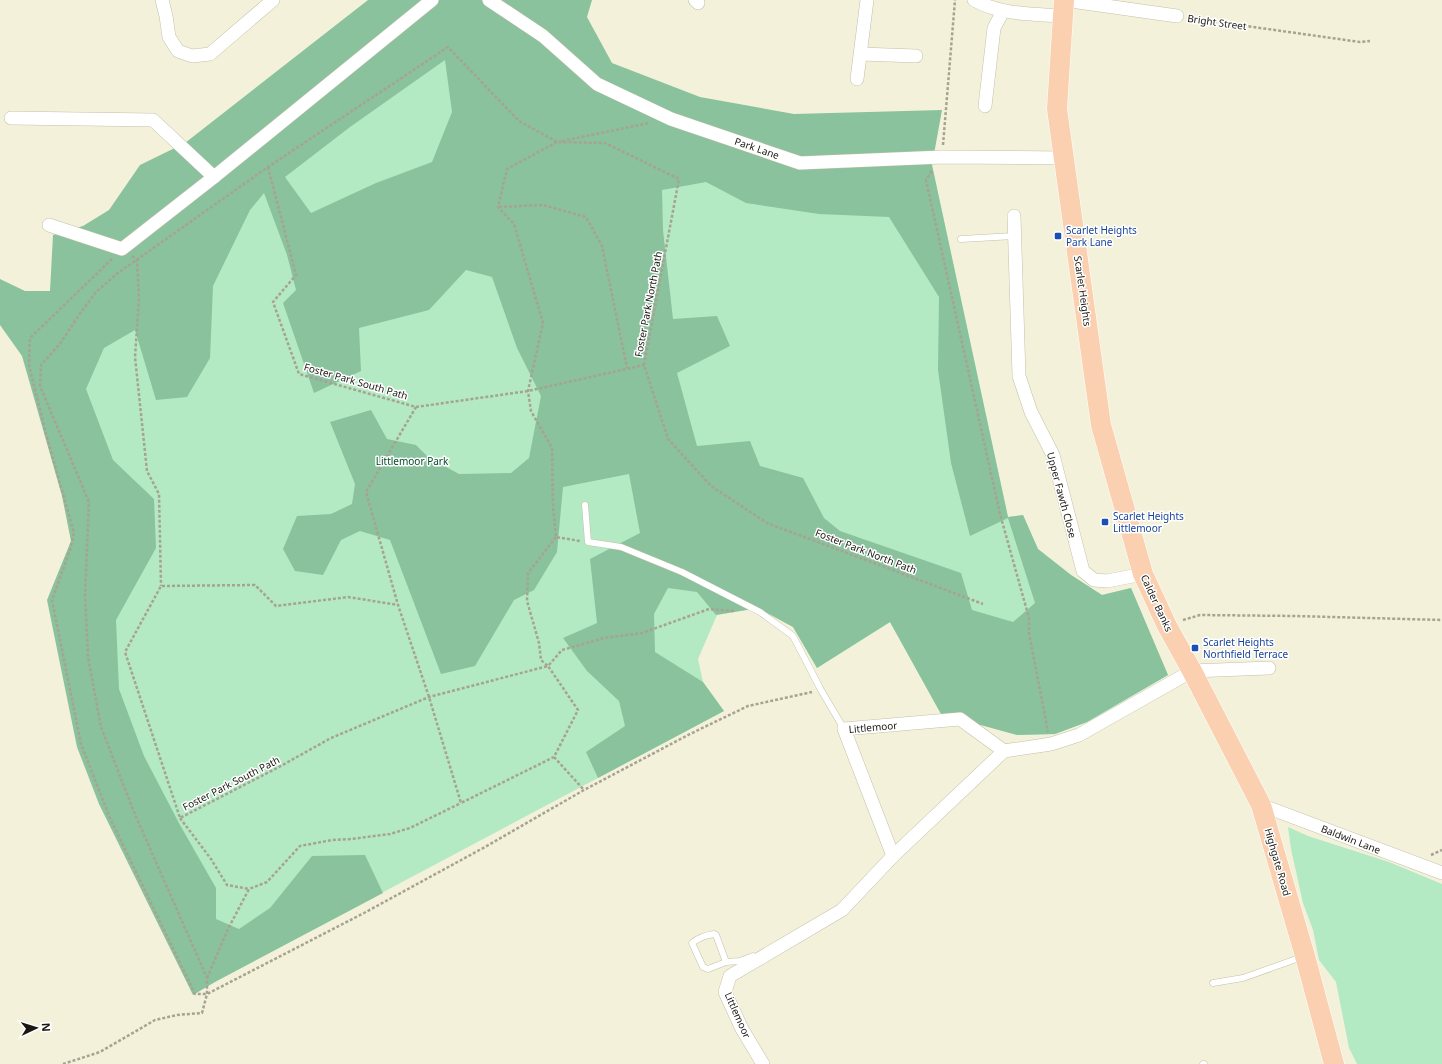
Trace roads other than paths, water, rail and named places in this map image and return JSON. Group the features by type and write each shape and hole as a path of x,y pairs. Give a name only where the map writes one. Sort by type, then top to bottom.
{"main road":[{"name":"Scarlet Heights","path":"1064,8 1057,109 1101,425 1131,532"},
{"name":"Calder Banks","path":"1131,532 1143,574 1167,626 1192,671"},
{"name":"Highgate Road","path":"1192,671 1261,804 1305,956 1334,1064"}],"street":[{"path":"162,0 169,37 178,51 192,56 210,54 273,0"},
{"path":"49,225 122,249 214,177 432,0"},
{"name":"Park Lane","path":"489,0 543,36 597,84 671,119 800,163 942,157 1064,158"},
{"path":"857,79 867,0"},
{"name":"Bright Street","path":"974,0 1003,11 1064,8 1177,16"},
{"path":"985,106 994,28 1003,11"},
{"path":"861,54 916,56"},
{"path":"11,118 153,120 214,177"},
{"name":"Upper Fawth Close","path":"1014,216 1019,376 1031,412 1053,455 1083,571 1094,580 1106,581 1143,574"},
{"path":"1004,750 1051,744 1079,735 1192,671 1269,668"},
{"name":"Littlemoor","path":"763,1064 742,1029 725,992 730,976 842,910 893,856 1004,750 960,719 844,729 893,856"},
{"name":"Baldwin Lane","path":"1261,804 1442,873"}],"lane":[{"path":"962,239 1014,236"},
{"path":"585,505 588,542 621,547 682,572 760,612 793,636 821,690 844,729"},
{"path":"726,962 716,935 704,936 692,943 703,967 708,970 726,962 740,961 785,944"},
{"path":"1213,983 1243,978 1305,956"}],"place":[{"name":"Scarlet Heights Park Lane","path":"1058,236"},
{"name":"Scarlet Heights Littlemoor","path":"1105,522"},
{"name":"Scarlet Heights Northfield Terrace","path":"1195,648"}],"park label":[{"name":"Littlemoor Park","path":"412,461"}]}
